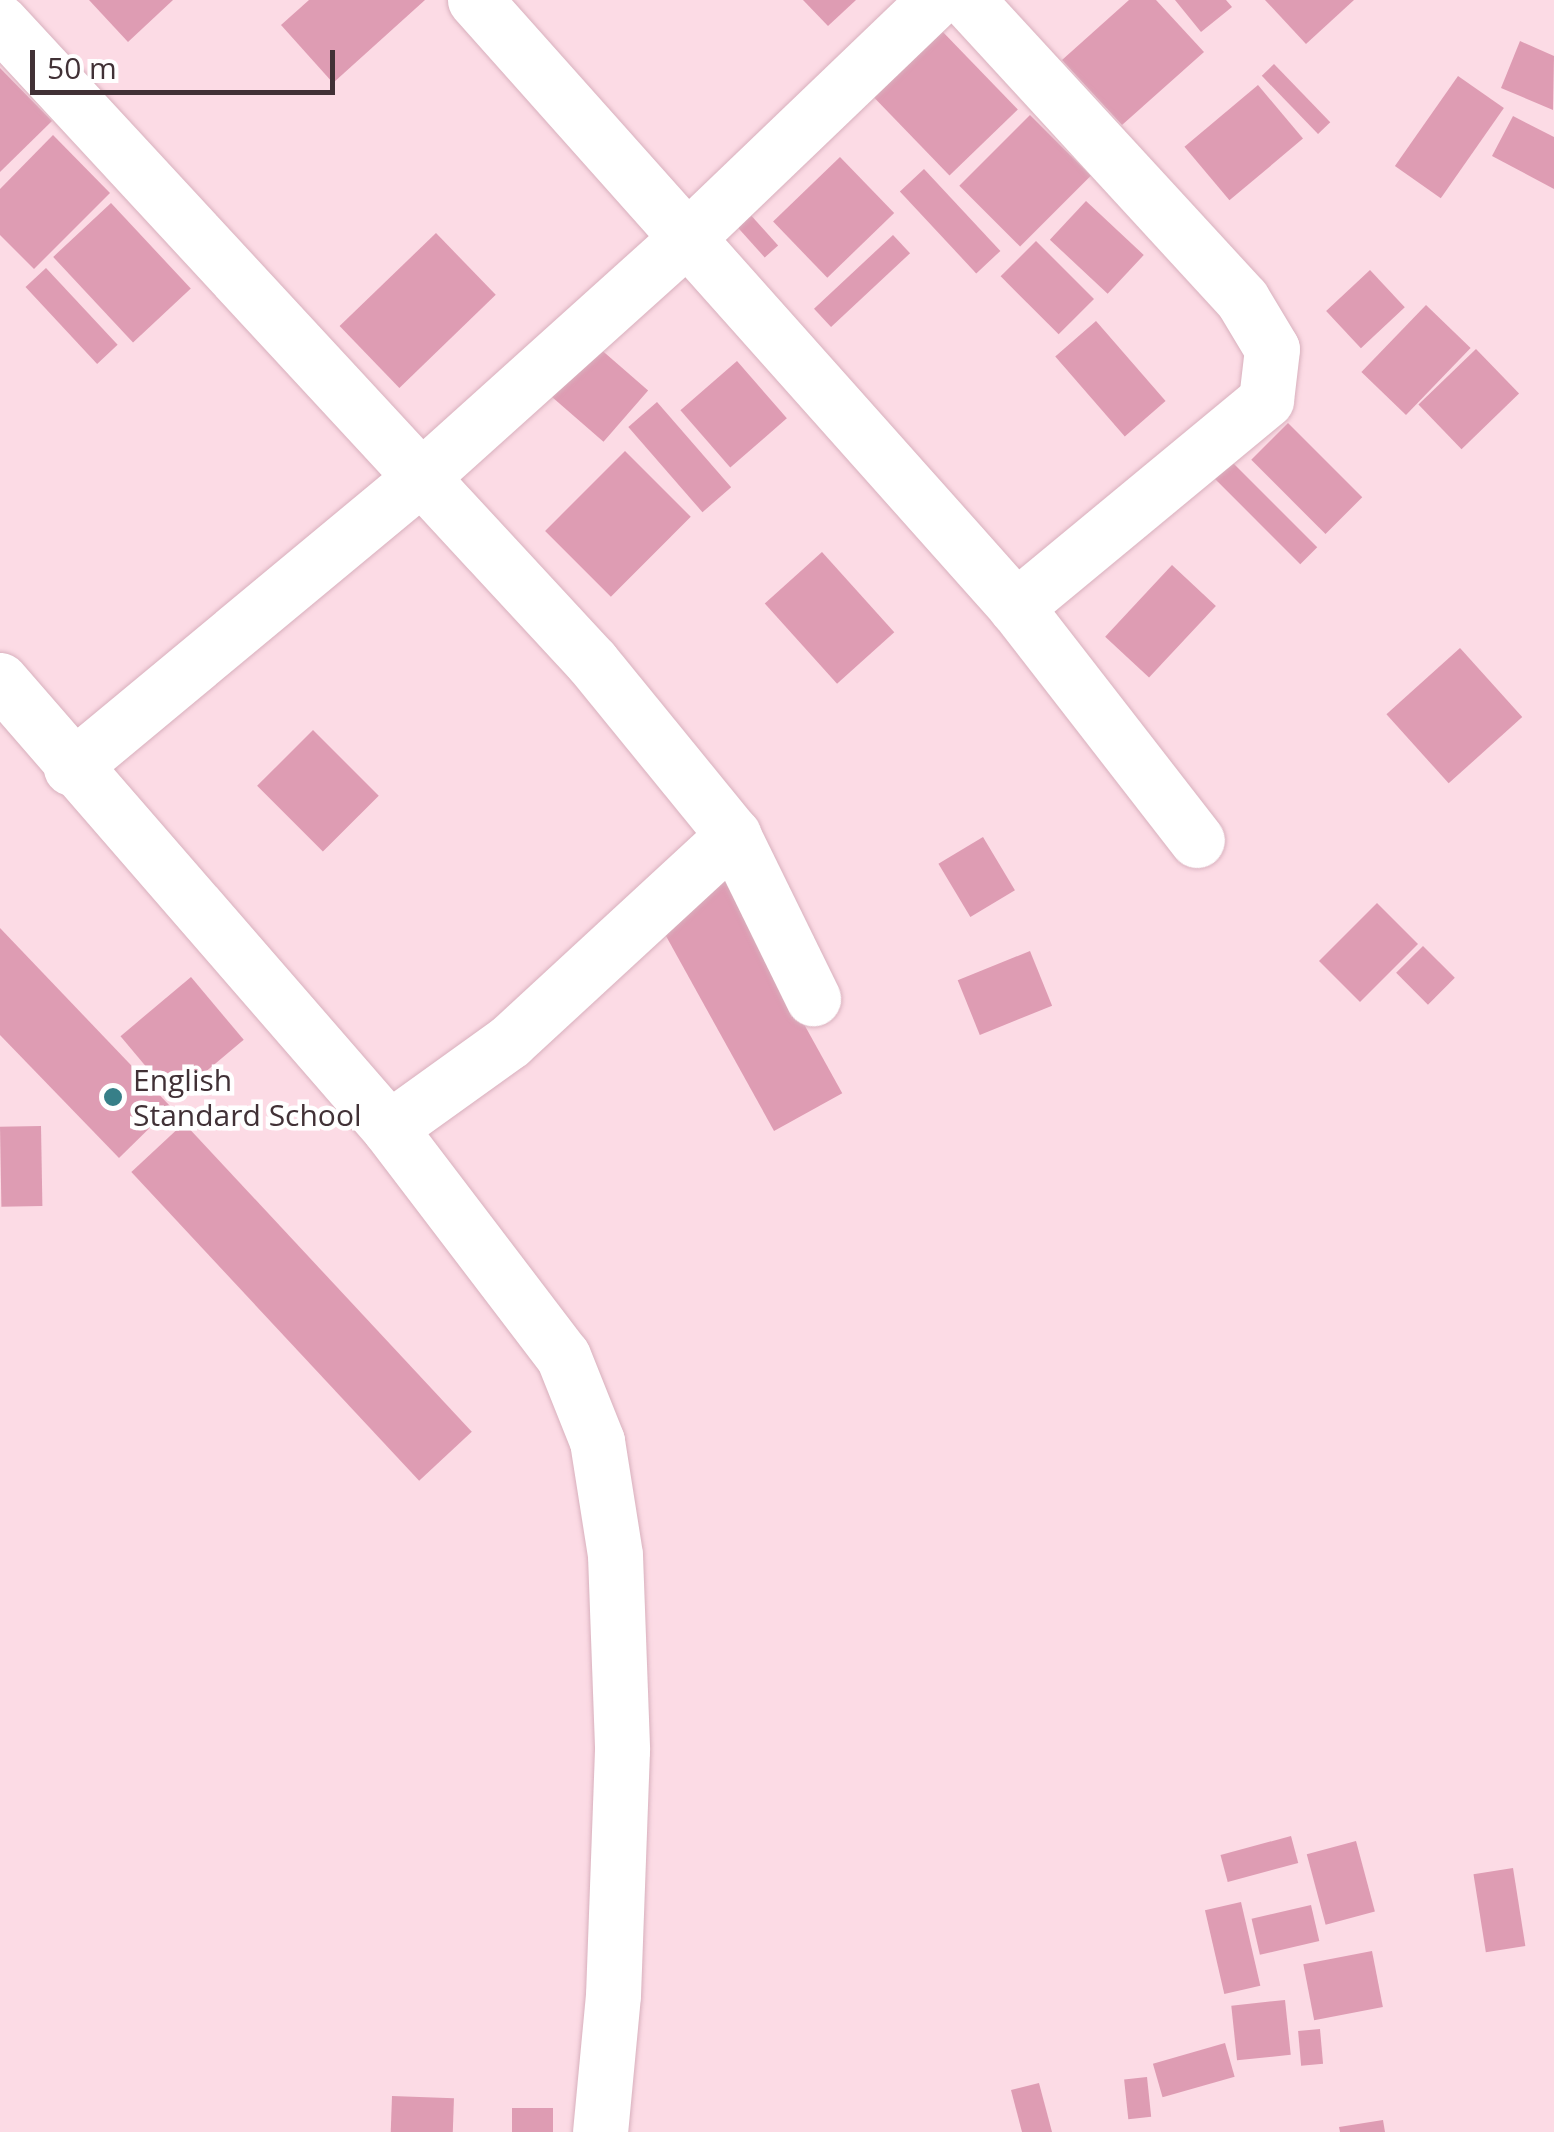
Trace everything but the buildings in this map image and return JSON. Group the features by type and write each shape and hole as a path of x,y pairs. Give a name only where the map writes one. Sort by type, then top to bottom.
{"street":[{"path":"475,0 1016,607 1197,840"},
{"path":"71,768 418,479 687,238 935,0"},
{"path":"967,0 1242,298 1272,350 1266,400 1016,607"},
{"path":"0,22 418,479 592,662 732,836 813,998"},
{"path":"0,680 71,768 389,1128 563,1356 598,1441 615,1555 622,1750 613,1995 600,2132"},
{"path":"389,1128 510,1041 732,836"}],"place":[{"name":"English Standard School","path":"113,1097"}]}
